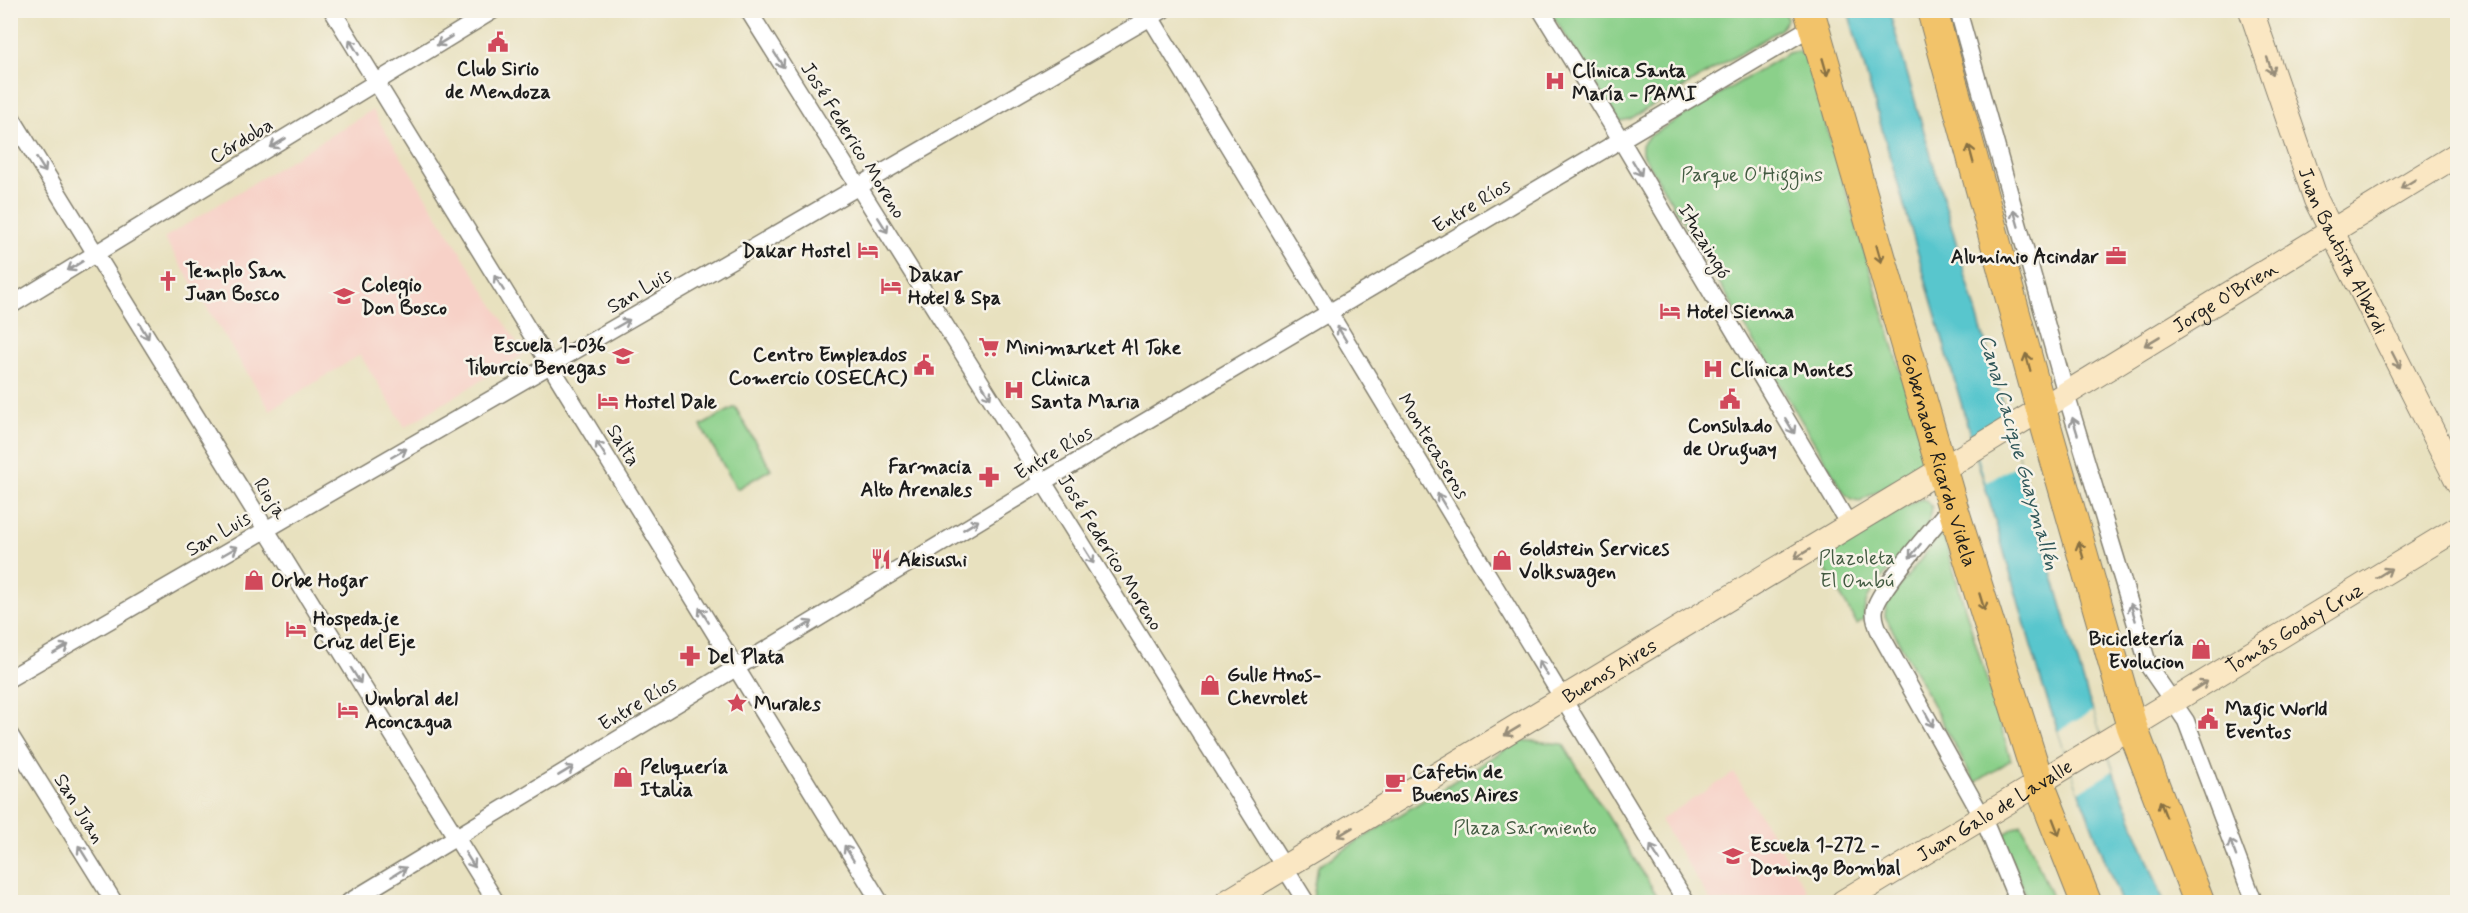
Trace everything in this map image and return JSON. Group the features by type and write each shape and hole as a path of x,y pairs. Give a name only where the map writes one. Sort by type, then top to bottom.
{"highway":[{"path":"1932,10 2041,409 2132,727 2199,903"},
{"name":"Gobernador Ricardo Videla","path":"1811,18 1952,506 2039,783 2086,903"}],"street":[{"name":"Salta","path":"332,10 880,903"},
{"name":"Córdoba","path":"10,306 494,10"},
{"name":"José Federico Moreno","path":"748,10 1306,903"},
{"name":"Ituzaingó","path":"1541,10 1621,140 1849,525"},
{"path":"1958,10 2066,394 2149,667 2186,721 2254,903"},
{"name":"Juan Bautista Alberdi","path":"2251,10 2316,200 2457,482"},
{"name":"San Luis","path":"10,678 1154,13"},
{"name":"Montecaseros","path":"1154,13 1329,314 1686,903"},
{"name":"Entre Ríos","path":"349,903 1043,482 1621,140 1811,18"},
{"name":"Rioja","path":"10,115 496,903"},
{"name":"Jorge O'Brien","path":"1992,439 2457,154"},
{"name":"Buenos Aires","path":"1227,903 1992,439"},
{"path":"1952,506 1888,586 1876,605 1875,616 1881,635 1983,818 2018,903"},
{"name":"Tomás Godoy Cruz","path":"2132,727 2457,528"},
{"name":"Juan Galo de Lavalle","path":"1843,903 2132,727"},
{"name":"San Juan","path":"10,735 114,903"}],"shaded area":[{"name":"Colegio Don Bosco","path":"372,110 524,354 405,427 360,355 270,410 164,238"},
{"name":"Escuela 1-272 - Domingo Bombal","path":"1734,773 1807,891 1789,902 1711,902 1660,820"}],"green space":[{"path":"1786,10 1787,20 1780,30 1630,119 1621,121 1550,11"},
{"name":"Parque O'Higgins","path":"1798,51 1805,55 1925,451 1924,463 1920,467 1860,501 1851,499 1845,494 1642,153 1642,145 1648,137 1788,53"},
{"path":"735,407 771,469 737,489 701,426"},
{"name":"Plazoleta El Ombú","path":"1924,499 1932,507 1929,521 1909,549 1872,591 1865,605 1864,619 1857,624 1819,558 1917,500"},
{"path":"1942,532 2011,760 1975,783 1885,616 1886,607 1892,596"},
{"name":"Plaza Sarmiento","path":"1520,740 1563,744 1661,902 1315,902 1313,899 1318,866"},
{"path":"2021,824 2054,902 2029,902 2001,836"}],"water":[{"path":"1848,11 1889,11 2088,697 2115,776 2164,902 2121,902 2079,792 2043,687"}],"pier":[{"path":"2006,415 2020,463 1986,483 1972,437"},
{"path":"2093,711 2113,771 2079,792 2058,731"}],"place":[{"name":"Club Sirio de Mendoza","path":"498,42"},
{"name":"Clínica Santa María - PAMI","path":"1555,81"},
{"name":"Dakar Hostel","path":"868,250"},
{"name":"Aluminio Acindar","path":"2116,256"},
{"name":"Templo San Juan Bosco","path":"168,281"},
{"name":"Dakar Hotel & Spa","path":"891,286"},
{"name":"Colegio Don Bosco","path":"344,296"},
{"name":"Hotel Sienna","path":"1670,311"},
{"name":"Minimarket Al Toke","path":"989,347"},
{"name":"Escuela 1-036 Tiburcio Benegas","path":"623,356"},
{"name":"Centro Empleados Comercio (OSECAC)","path":"924,365"},
{"name":"Clínica Montes","path":"1713,369"},
{"name":"Clinica Santa Maria","path":"1014,390"},
{"name":"Consulado de Uruguay","path":"1730,399"},
{"name":"Hostel Dale","path":"608,401"},
{"name":"Farmacia Alto Arenales","path":"989,477"},
{"name":"Akisushi","path":"881,559"},
{"name":"Goldstein Services Volkswagen","path":"1502,560"},
{"name":"Orbe Hogar","path":"254,580"},
{"name":"Hospedaje Cruz del Eje","path":"296,629"},
{"name":"Bicicletería Evolucion","path":"2201,649"},
{"name":"Del Plata","path":"690,656"},
{"name":"Gulle Hnos- Chevrolet","path":"1210,685"},
{"name":"Murales","path":"737,703"},
{"name":"Umbral del Aconcagua","path":"348,710"},
{"name":"Magic World Eventos","path":"2208,719"},
{"name":"Peluquería Italia","path":"623,777"},
{"name":"Cafetin de Buenos Aires","path":"1395,782"},
{"name":"Escuela 1-272 - Domingo Bombal","path":"1733,856"}],"water label":[{"name":"Canal Cacique Guaymallén","path":"2020,452"}]}
